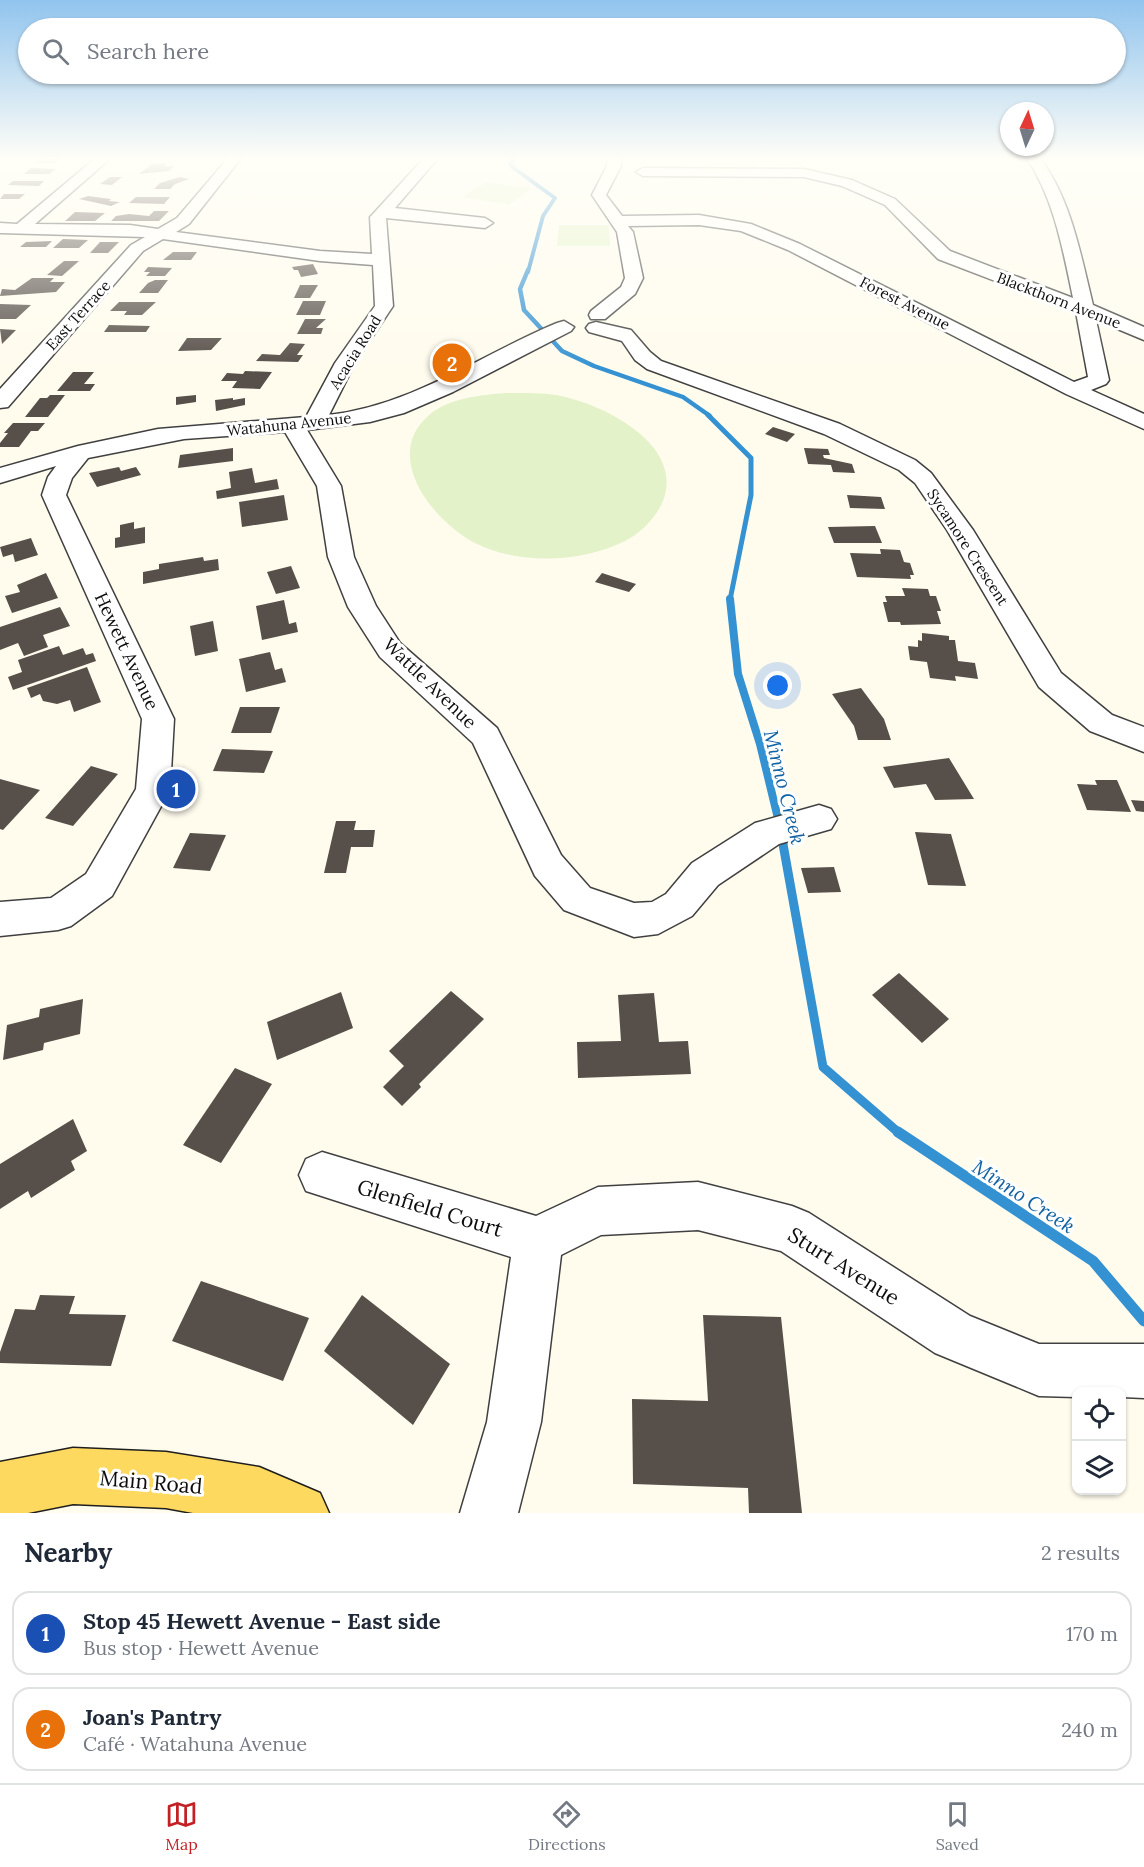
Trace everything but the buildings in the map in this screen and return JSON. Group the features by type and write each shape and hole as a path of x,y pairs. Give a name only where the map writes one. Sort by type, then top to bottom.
{"main road":[{"name":"Main Road","path":"0,1490 73,1476 162,1497 259,1496 300,1513"}],"street":[{"path":"0,228 130,230 320,256 380,260"},
{"name":"East Terrace","path":"0,402 138,248 172,228"},
{"name":"Acacia Road","path":"303,424 384,306 378,228"},
{"name":"Watahuna Avenue","path":"0,476 159,436 303,424 372,415 426,396 572,323 628,290 634,278 623,228"},
{"name":"Forest Avenue","path":"746,228 791,246 1073,390 1144,422"},
{"name":"Blackthorn Avenue","path":"918,228 944,255 965,265 1083,308 1144,334"},
{"path":"1064,228 1098,380 1073,390"},
{"name":"Sycamore Crescent","path":"572,323 620,332 632,340 639,356 654,365 832,429 908,465 923,478 960,530 1050,680 1101,723 1144,740"},
{"name":"Wattle Avenue","path":"303,424 329,486 341,557 362,607 390,650 486,736 548,865 577,899 634,920 658,918 680,905 705,874 794,827"},
{"name":"Hewett Avenue","path":"0,920 58,914 99,885 153,790 158,719 54,495 60,477 78,455"},
{"name":"Glenfield Court","path":"322,1175 538,1241"},
{"name":"Sturt Avenue","path":"538,1241 598,1211 698,1206 792,1230 953,1335 1039,1370 1144,1371"},
{"path":"489,1513 514,1422 538,1241"}],"green space":[{"path":"559,228 609,228 610,246 557,246"},
{"path":"506,393 546,394 585,403 619,419 649,442 660,457 666,473 664,498 651,520 625,541 589,554 530,558 492,550 475,543 443,520 418,487 412,468 410,450 415,432 428,416 445,405 476,396"}],"waterway":[{"name":"Minno Creek","path":"528,272 540,228"},
{"name":"Minno Creek","path":"528,270 520,289 524,310 562,351 594,366 683,397 710,416"},
{"name":"Minno Creek","path":"708,415 751,458 751,495 730,600"},
{"name":"Minno Creek","path":"730,600 738,674 760,744 782,835"},
{"name":"Minno Creek","path":"781,833 823,1067 899,1133"},
{"name":"Minno Creek","path":"898,1132 1093,1261 1144,1321"}],"place":[{"name":"Joan's Pantry","path":"452,363"},
{"name":"Stop 45 Hewett Avenue - East side","path":"176,789"}]}
